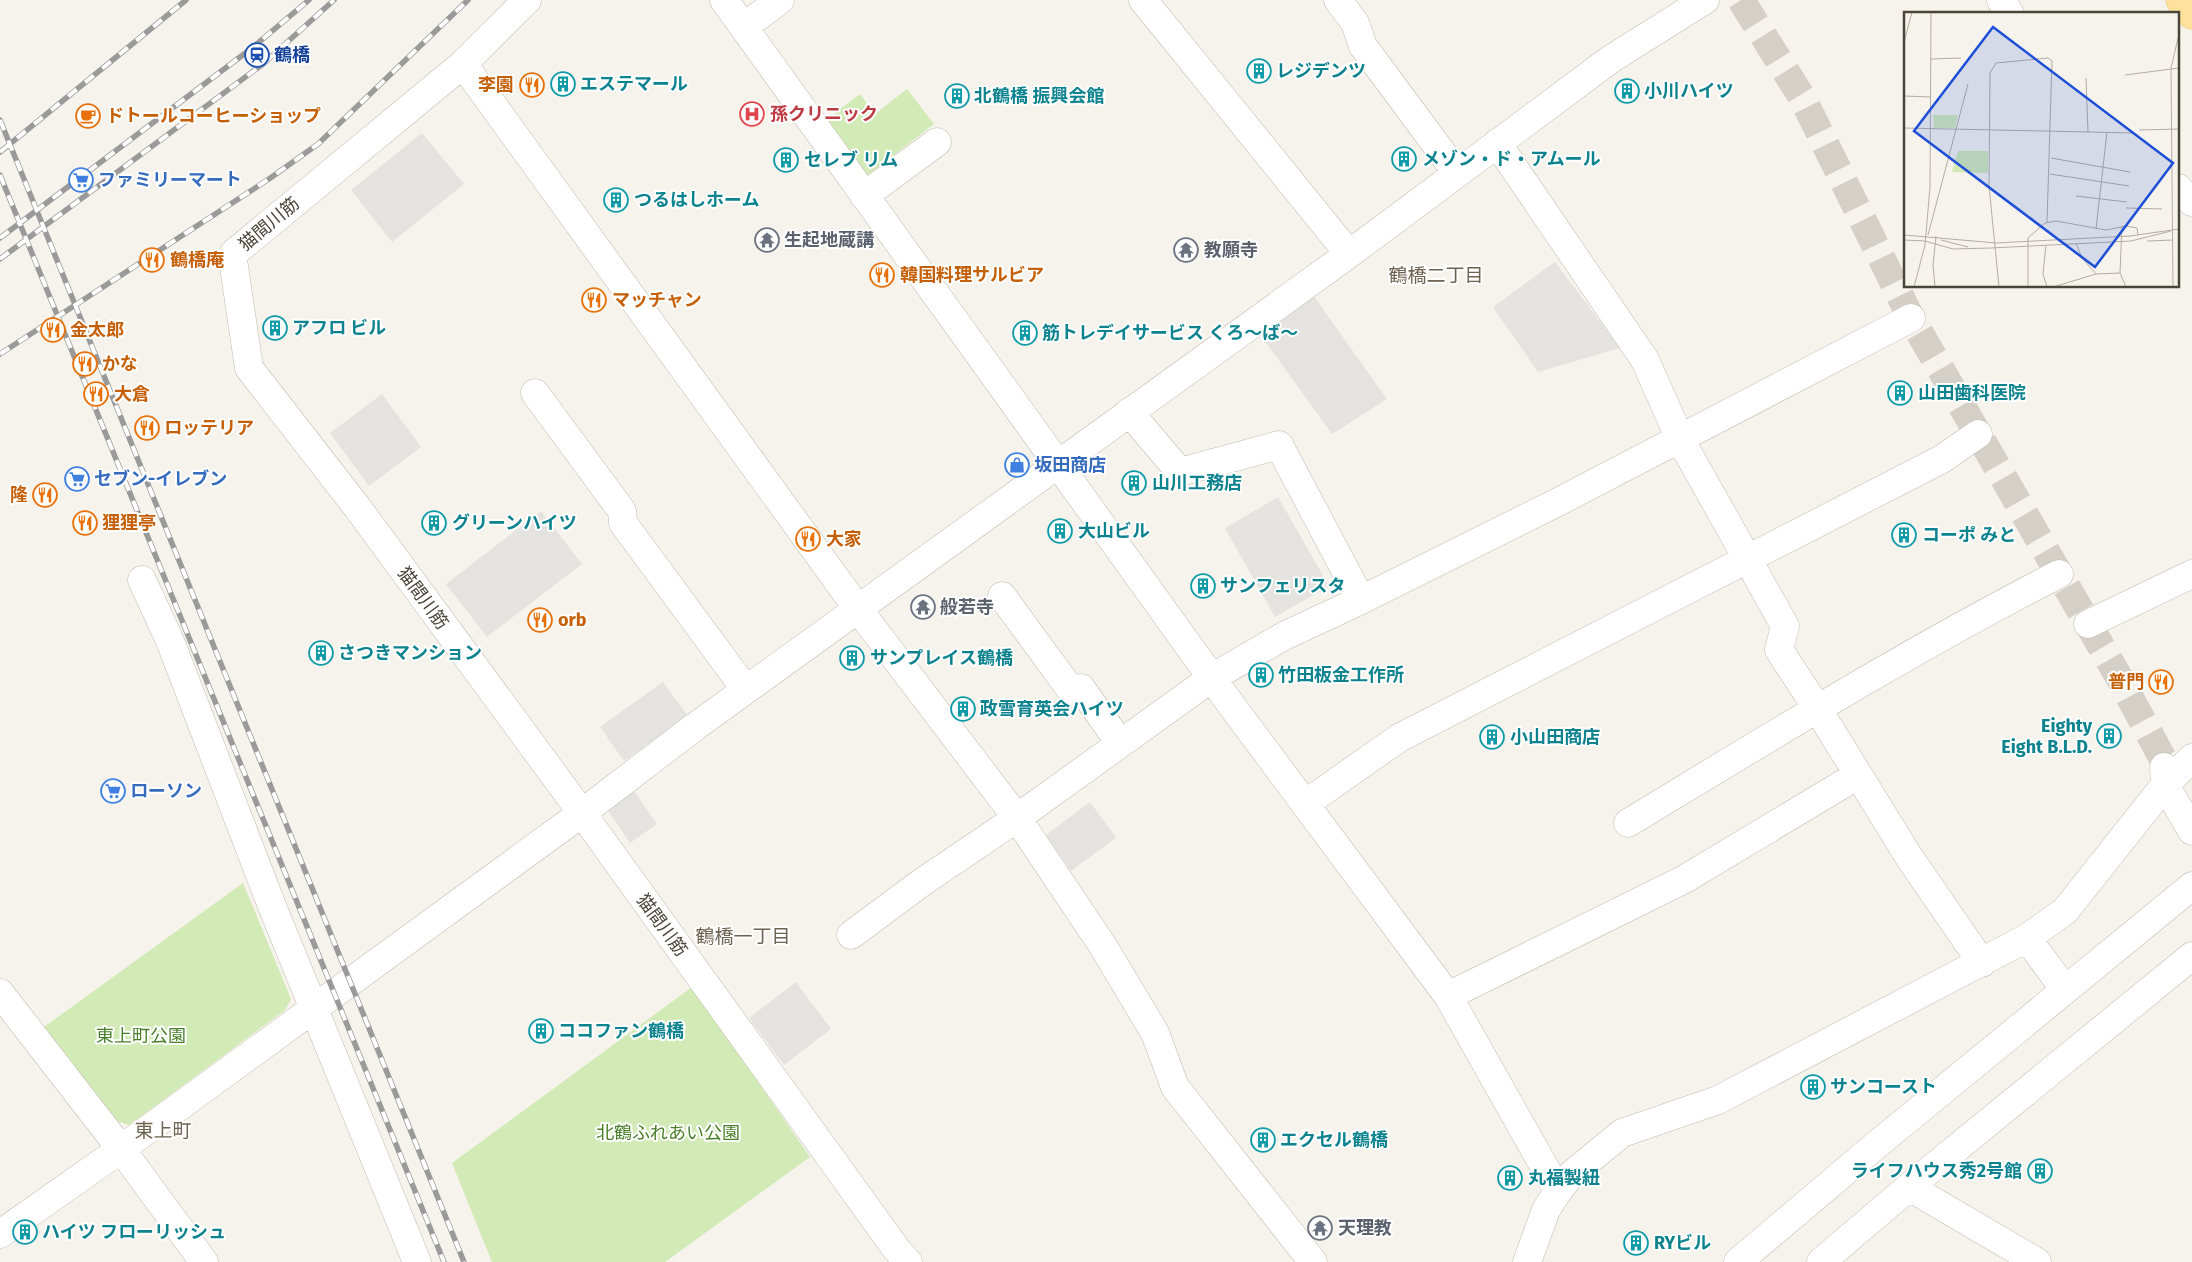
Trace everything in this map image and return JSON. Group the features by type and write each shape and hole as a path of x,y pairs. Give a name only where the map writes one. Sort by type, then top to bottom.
{"main road":[{"path":"2180,0 2192,15"}],"street":[{"name":"猫間川筋","path":"527,0 463,64 234,252 233,260 248,368 357,507 582,813 806,1125 908,1262"},
{"path":"724,0 1057,464 1305,804 1448,996 1558,1191"},
{"path":"744,26 780,0"},
{"path":"1142,0 1349,254"},
{"path":"1338,0 1355,23 1363,46 1457,173"},
{"path":"0,1234 121,1149 582,813 746,690 1349,254 1610,59 1705,0"},
{"path":"2001,0 2009,12"},
{"path":"463,64 858,609 1017,818 1103,946 1155,1033 1175,1087 1314,1262"},
{"path":"864,196 937,142"},
{"path":"1497,143 1645,360 1680,439 1786,626 1779,650 1909,857 1982,963"},
{"path":"2180,190 2192,202"},
{"path":"851,935 914,888 1017,818 1213,677 1284,636 1361,600 1680,439 1911,318"},
{"path":"534,393 622,511 623,523 746,690"},
{"path":"1130,412 1180,472 1279,444 1361,600"},
{"path":"1305,804 1399,738 1942,459 1978,434"},
{"path":"1628,823 1817,708 1996,607 2059,574"},
{"path":"2088,624 2192,574"},
{"path":"142,580 170,641 272,906 418,1262"},
{"path":"1002,596 1073,693 1080,688 1120,743"},
{"path":"1527,1262 1546,1210 1558,1191 1571,1175 1622,1133 1718,1100 1982,963 2026,938 2065,912 2164,773 2192,758"},
{"path":"2164,773 2192,831"},
{"path":"1448,996 1683,880 1858,774"},
{"path":"1738,1262 1875,1146 2192,886"},
{"path":"2026,938 2065,990"},
{"path":"1821,1262 1909,1187 2192,956"},
{"path":"0,993 121,1149 193,1258"},
{"path":"1909,1187 2037,1262"}],"green space":[{"path":"907,89 934,124 864,178 823,122 860,94 875,114"},
{"name":"東上町公園","path":"243,883 291,999 285,1010 129,1125 113,1120 44,1027"},
{"name":"北鶴ふれあい公園","path":"692,987 810,1157 665,1262 492,1262 452,1163"}],"shaded area":[{"path":"422,133 464,184 392,242 351,190"},
{"path":"1555,262 1620,348 1538,372 1493,307"},
{"path":"1313,295 1387,399 1332,434 1259,333"},
{"path":"382,394 421,447 369,486 330,433"},
{"path":"1278,497 1329,586 1275,617 1225,528"},
{"path":"541,511 582,564 487,637 446,584"},
{"path":"663,682 688,716 624,761 600,727"},
{"path":"632,788 657,824 630,843 605,806"},
{"path":"1090,802 1116,838 1071,871 1046,835"},
{"path":"796,982 831,1029 784,1065 749,1018"}],"tunnel":[{"path":"1741,0 1803,99 1911,318 2120,679 2164,761"}],"railway":[{"path":"0,152 186,0"},
{"path":"0,238 252,48 309,0"},
{"path":"0,259 263,64 334,0"},
{"path":"0,354 269,179 318,144 468,0"},
{"path":"0,120 464,1262"},
{"path":"0,175 444,1262"}],"place":[{"name":"鶴橋","path":"257,55"},
{"name":"レジデンツ","path":"1259,71"},
{"name":"エステマール","path":"563,84"},
{"name":"李園","path":"532,85"},
{"name":"小川ハイツ","path":"1627,91"},
{"name":"北鶴橋 振興会館","path":"957,96"},
{"name":"孫クリニック","path":"752,114"},
{"name":"ドトールコーヒーショップ","path":"88,116"},
{"name":"メゾン・ド・アムール","path":"1404,159"},
{"name":"セレブ リム","path":"786,160"},
{"name":"ファミリーマート","path":"81,180"},
{"name":"つるはしホーム","path":"616,200"},
{"name":"生起地蔵講","path":"767,240"},
{"name":"教願寺","path":"1186,250"},
{"name":"鶴橋庵","path":"152,260"},
{"name":"韓国料理サルビア","path":"882,275"},
{"name":"マッチャン","path":"594,300"},
{"name":"アフロ ビル","path":"275,328"},
{"name":"金太郎","path":"53,330"},
{"name":"筋トレデイサービス くろ〜ば〜","path":"1025,333"},
{"name":"かな","path":"85,364"},
{"name":"山田歯科医院","path":"1900,393"},
{"name":"大倉","path":"96,394"},
{"name":"ロッテリア","path":"147,428"},
{"name":"坂田商店","path":"1017,465"},
{"name":"セブン-イレブン","path":"77,479"},
{"name":"山川工務店","path":"1134,483"},
{"name":"隆","path":"45,495"},
{"name":"狸狸亭","path":"85,523"},
{"name":"グリーンハイツ","path":"434,523"},
{"name":"大山ビル","path":"1060,531"},
{"name":"コーポ みと","path":"1904,535"},
{"name":"大家","path":"808,539"},
{"name":"サンフェリスタ","path":"1203,586"},
{"name":"般若寺","path":"923,607"},
{"name":"orb","path":"540,620"},
{"name":"さつきマンション","path":"321,653"},
{"name":"サンプレイス鶴橋","path":"852,658"},
{"name":"竹田板金工作所","path":"1261,675"},
{"name":"普門","path":"2161,682"},
{"name":"政雪育英会ハイツ","path":"963,709"},
{"name":"Eighty Eight B.L.D.","path":"2109,736"},
{"name":"小山田商店","path":"1492,737"},
{"name":"ローソン","path":"113,791"},
{"name":"ココファン鶴橋","path":"541,1031"},
{"name":"サンコースト","path":"1813,1087"},
{"name":"エクセル鶴橋","path":"1263,1140"},
{"name":"ライフハウス秀2号館","path":"2040,1171"},
{"name":"丸福製紐","path":"1510,1178"},
{"name":"天理教","path":"1320,1228"},
{"name":"ハイツ フローリッシュ","path":"25,1232"},
{"name":"RYビル","path":"1636,1243"}],"district":[{"name":"鶴橋二丁目","path":"1436,275"},
{"name":"鶴橋一丁目","path":"743,936"},
{"name":"東上町","path":"163,1130"}]}
